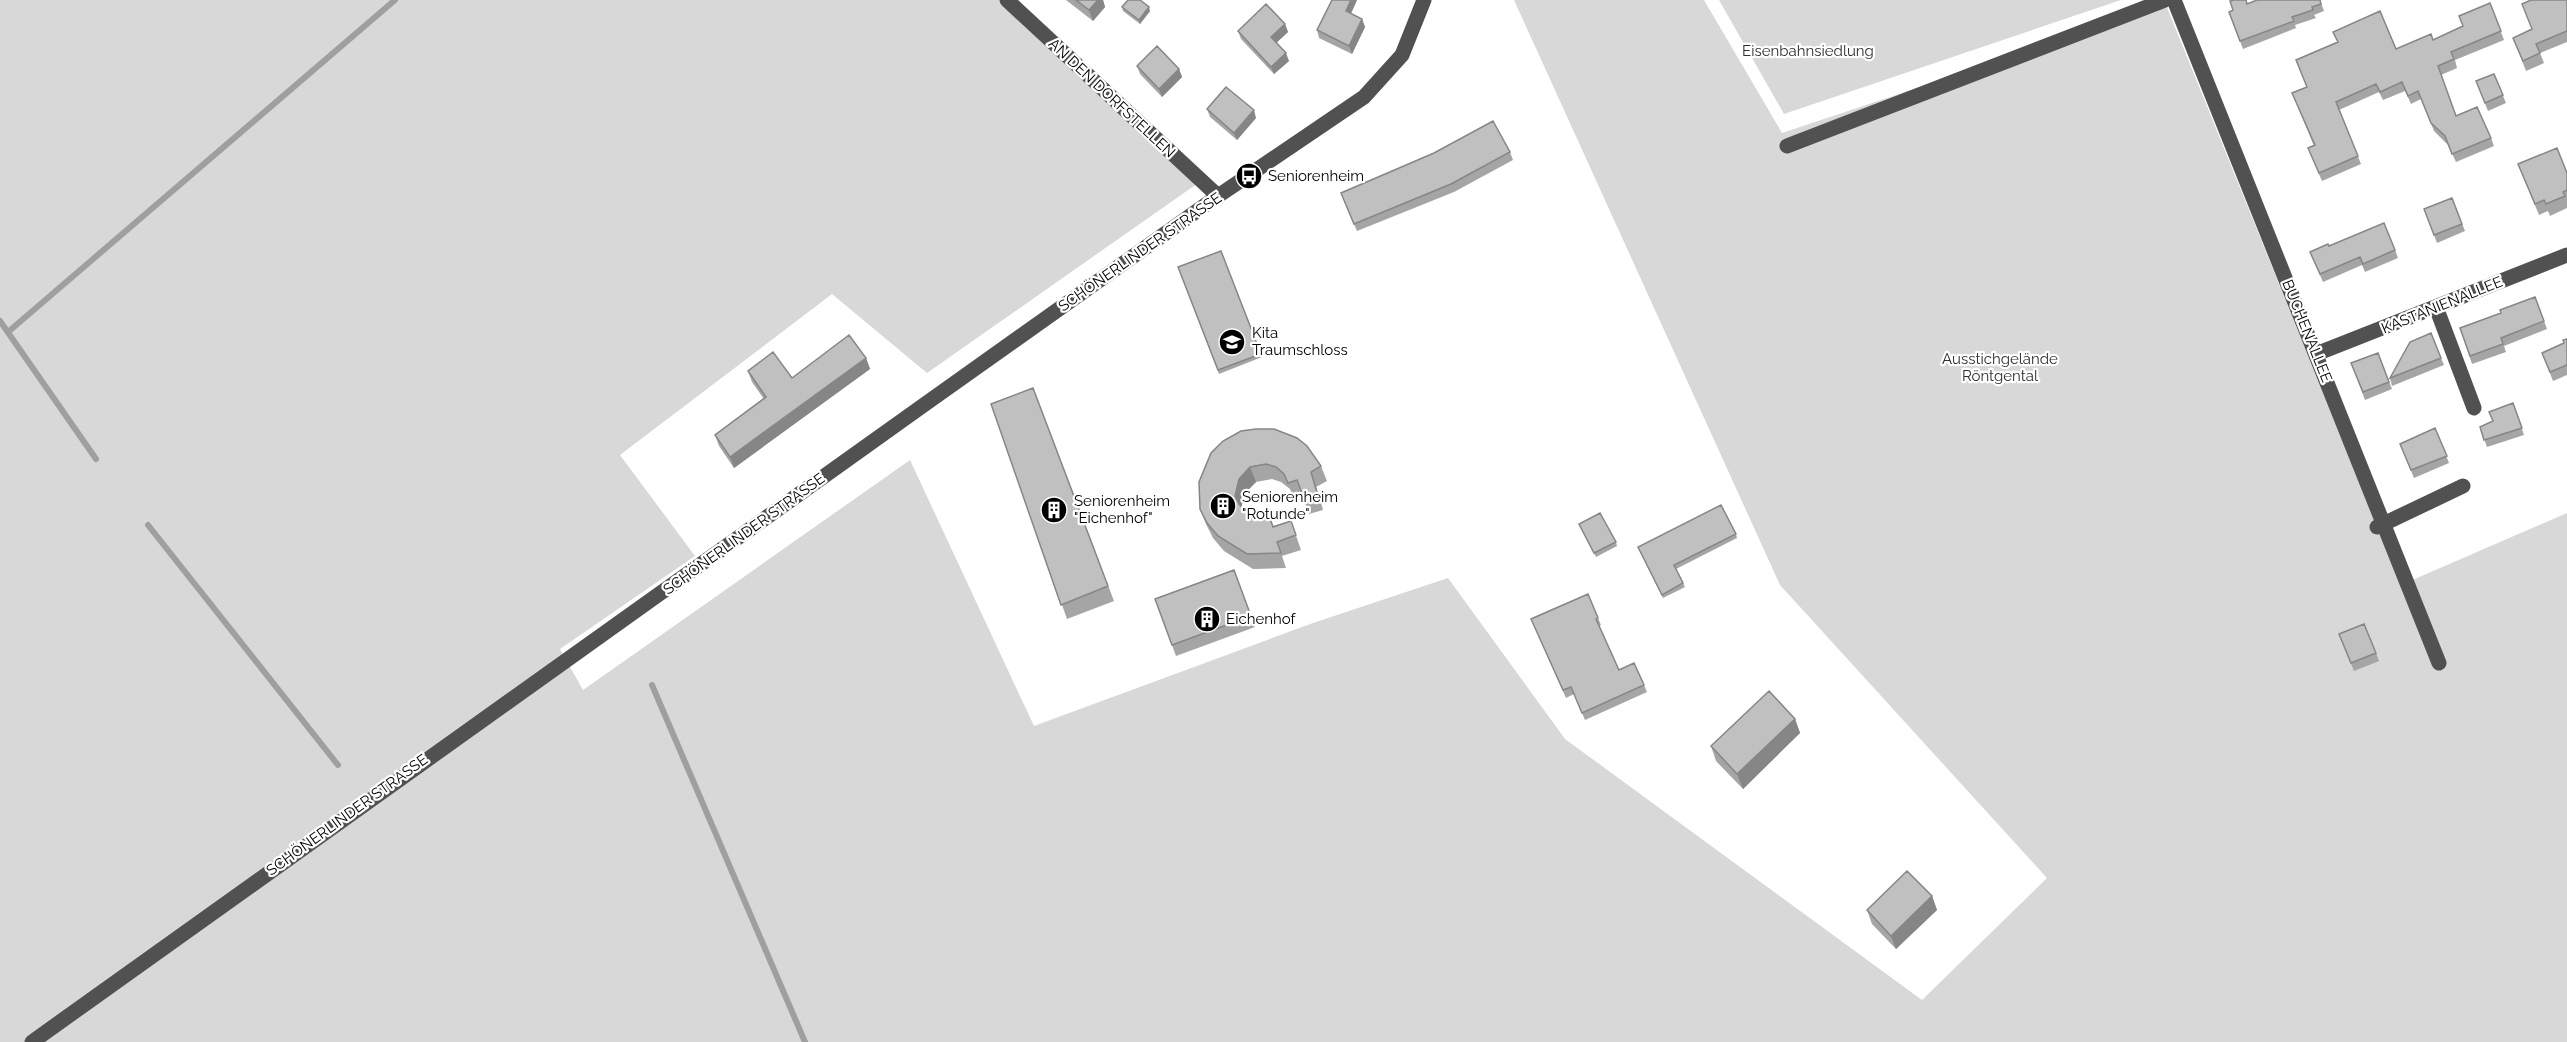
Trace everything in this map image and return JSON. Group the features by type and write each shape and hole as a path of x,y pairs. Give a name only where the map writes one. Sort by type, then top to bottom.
{"street":[{"name":"AN DEN DORFSTELLEN","path":"1007,0 1218,196"},
{"name":"SCHÖNERLINDER STRASSE","path":"32,1042 1218,196 1364,98 1402,55 1424,0"},
{"path":"1787,146 2165,0"},
{"name":"BUCHENALLEE","path":"2174,0 2316,354 2380,526 2439,663"},
{"name":"KASTANIENALLEE","path":"2316,354 2567,255"},
{"path":"2436,307 2474,408"},
{"path":"2380,526 2463,486"}],"green space":[{"name":"Ausstichgelände Röntgental","path":"0,0 1010,0 1201,181 927,373 832,294 620,455 695,556 560,649 583,690 910,460 1034,726 1313,623 1448,578 1565,739 1922,1000 2047,878 1780,585 1514,0 1704,0 1782,133 2166,5 2401,585 2567,513 2567,1042 0,1042"},
{"name":"Eisenbahnsiedlung","path":"1719,0 2121,0 1784,114"}],"building":[{"path":"1076,0 1098,0 1089,10"},
{"path":"1128,0 1140,0 1149,7 1139,20 1122,7"},
{"path":"1332,0 1351,0 1346,11 1362,19 1349,46 1317,30"},
{"path":"2246,0 2247,4 2257,0 2320,0 2321,4 2312,7 2313,10 2292,17 2294,21 2240,41 2229,12 2233,10 2230,1"},
{"path":"2531,0 2567,0 2567,31 2536,44 2540,53 2523,61 2513,38 2532,29 2522,4"},
{"path":"2490,3 2501,31 2451,52 2454,59 2438,66 2456,116 2477,107 2491,138 2452,154 2445,136 2431,123 2418,91 2408,96 2402,82 2380,92 2376,84 2336,102 2358,156 2319,173 2308,148 2315,145 2292,93 2307,87 2296,60 2338,42 2333,32 2380,11 2396,49 2431,34 2433,40 2463,26 2459,16"},
{"path":"1266,4 1285,24 1271,37 1286,53 1271,67 1238,31"},
{"path":"1157,46 1179,69 1159,89 1137,66"},
{"path":"2494,74 2503,95 2485,103 2476,81"},
{"path":"1226,87 1254,110 1234,133 1207,109"},
{"path":"1493,121 1510,152 1451,184 1354,224 1341,193 1434,153"},
{"path":"2557,148 2567,173 2567,190 2563,192 2565,196 2546,204 2544,200 2535,204 2518,164"},
{"path":"2452,198 2462,224 2434,235 2424,209"},
{"path":"2384,223 2395,250 2363,264 2360,257 2320,274 2310,252"},
{"path":"1221,251 1261,354 1218,370 1178,267"},
{"path":"2535,297 2544,321 2501,338 2503,344 2470,356 2460,328"},
{"path":"2431,333 2441,358 2390,378 2410,342"},
{"path":"849,335 866,358 730,457 715,435 766,397 748,371 773,352 792,378"},
{"path":"2567,339 2567,365 2550,372 2542,353 2564,343 2563,340"},
{"path":"2378,353 2389,382 2363,392 2351,363"},
{"name":"Seniorenheim \"Eichenhof\"","path":"1033,388 1108,586 1061,605 991,404"},
{"path":"2513,403 2522,428 2484,440 2480,427 2493,421 2489,412"},
{"path":"2435,428 2447,456 2411,470 2400,444"},
{"name":"Seniorenheim \"Rotunde\"","path":"1274,429 1297,438 1307,446 1321,466 1311,472 1318,496 1304,499 1297,480 1288,483 1284,474 1276,467 1266,464 1250,467 1239,479 1235,496 1248,515 1259,519 1270,518 1273,527 1291,521 1296,535 1277,542 1281,553 1247,554 1218,536 1207,523 1200,509 1199,482 1211,453 1223,441 1241,431"},
{"path":"1721,505 1736,534 1674,565 1683,583 1662,595 1638,547"},
{"path":"1600,513 1616,542 1594,553 1579,524"},
{"name":"Eichenhof","path":"1234,570 1251,616 1172,645 1155,599"},
{"path":"1588,594 1598,618 1596,619 1619,670 1634,663 1644,685 1582,713 1571,687 1563,690 1531,619"},
{"path":"2364,624 2376,653 2351,663 2339,634"},
{"path":"1769,691 1795,719 1737,774 1711,746"},
{"path":"1907,871 1932,896 1891,936 1867,910"}],"waterway":[{"path":"8,332 395,0"},
{"path":"0,321 96,459"},
{"path":"148,525 338,765"},
{"path":"652,685 805,1042"}],"place":[{"name":"Seniorenheim","path":"1249,176"},
{"name":"Kita Traumschloss","path":"1232,342"},
{"name":"Seniorenheim \"Rotunde\"","path":"1223,506"},
{"name":"Seniorenheim \"Eichenhof\"","path":"1054,510"},
{"name":"Eichenhof","path":"1207,619"}]}
